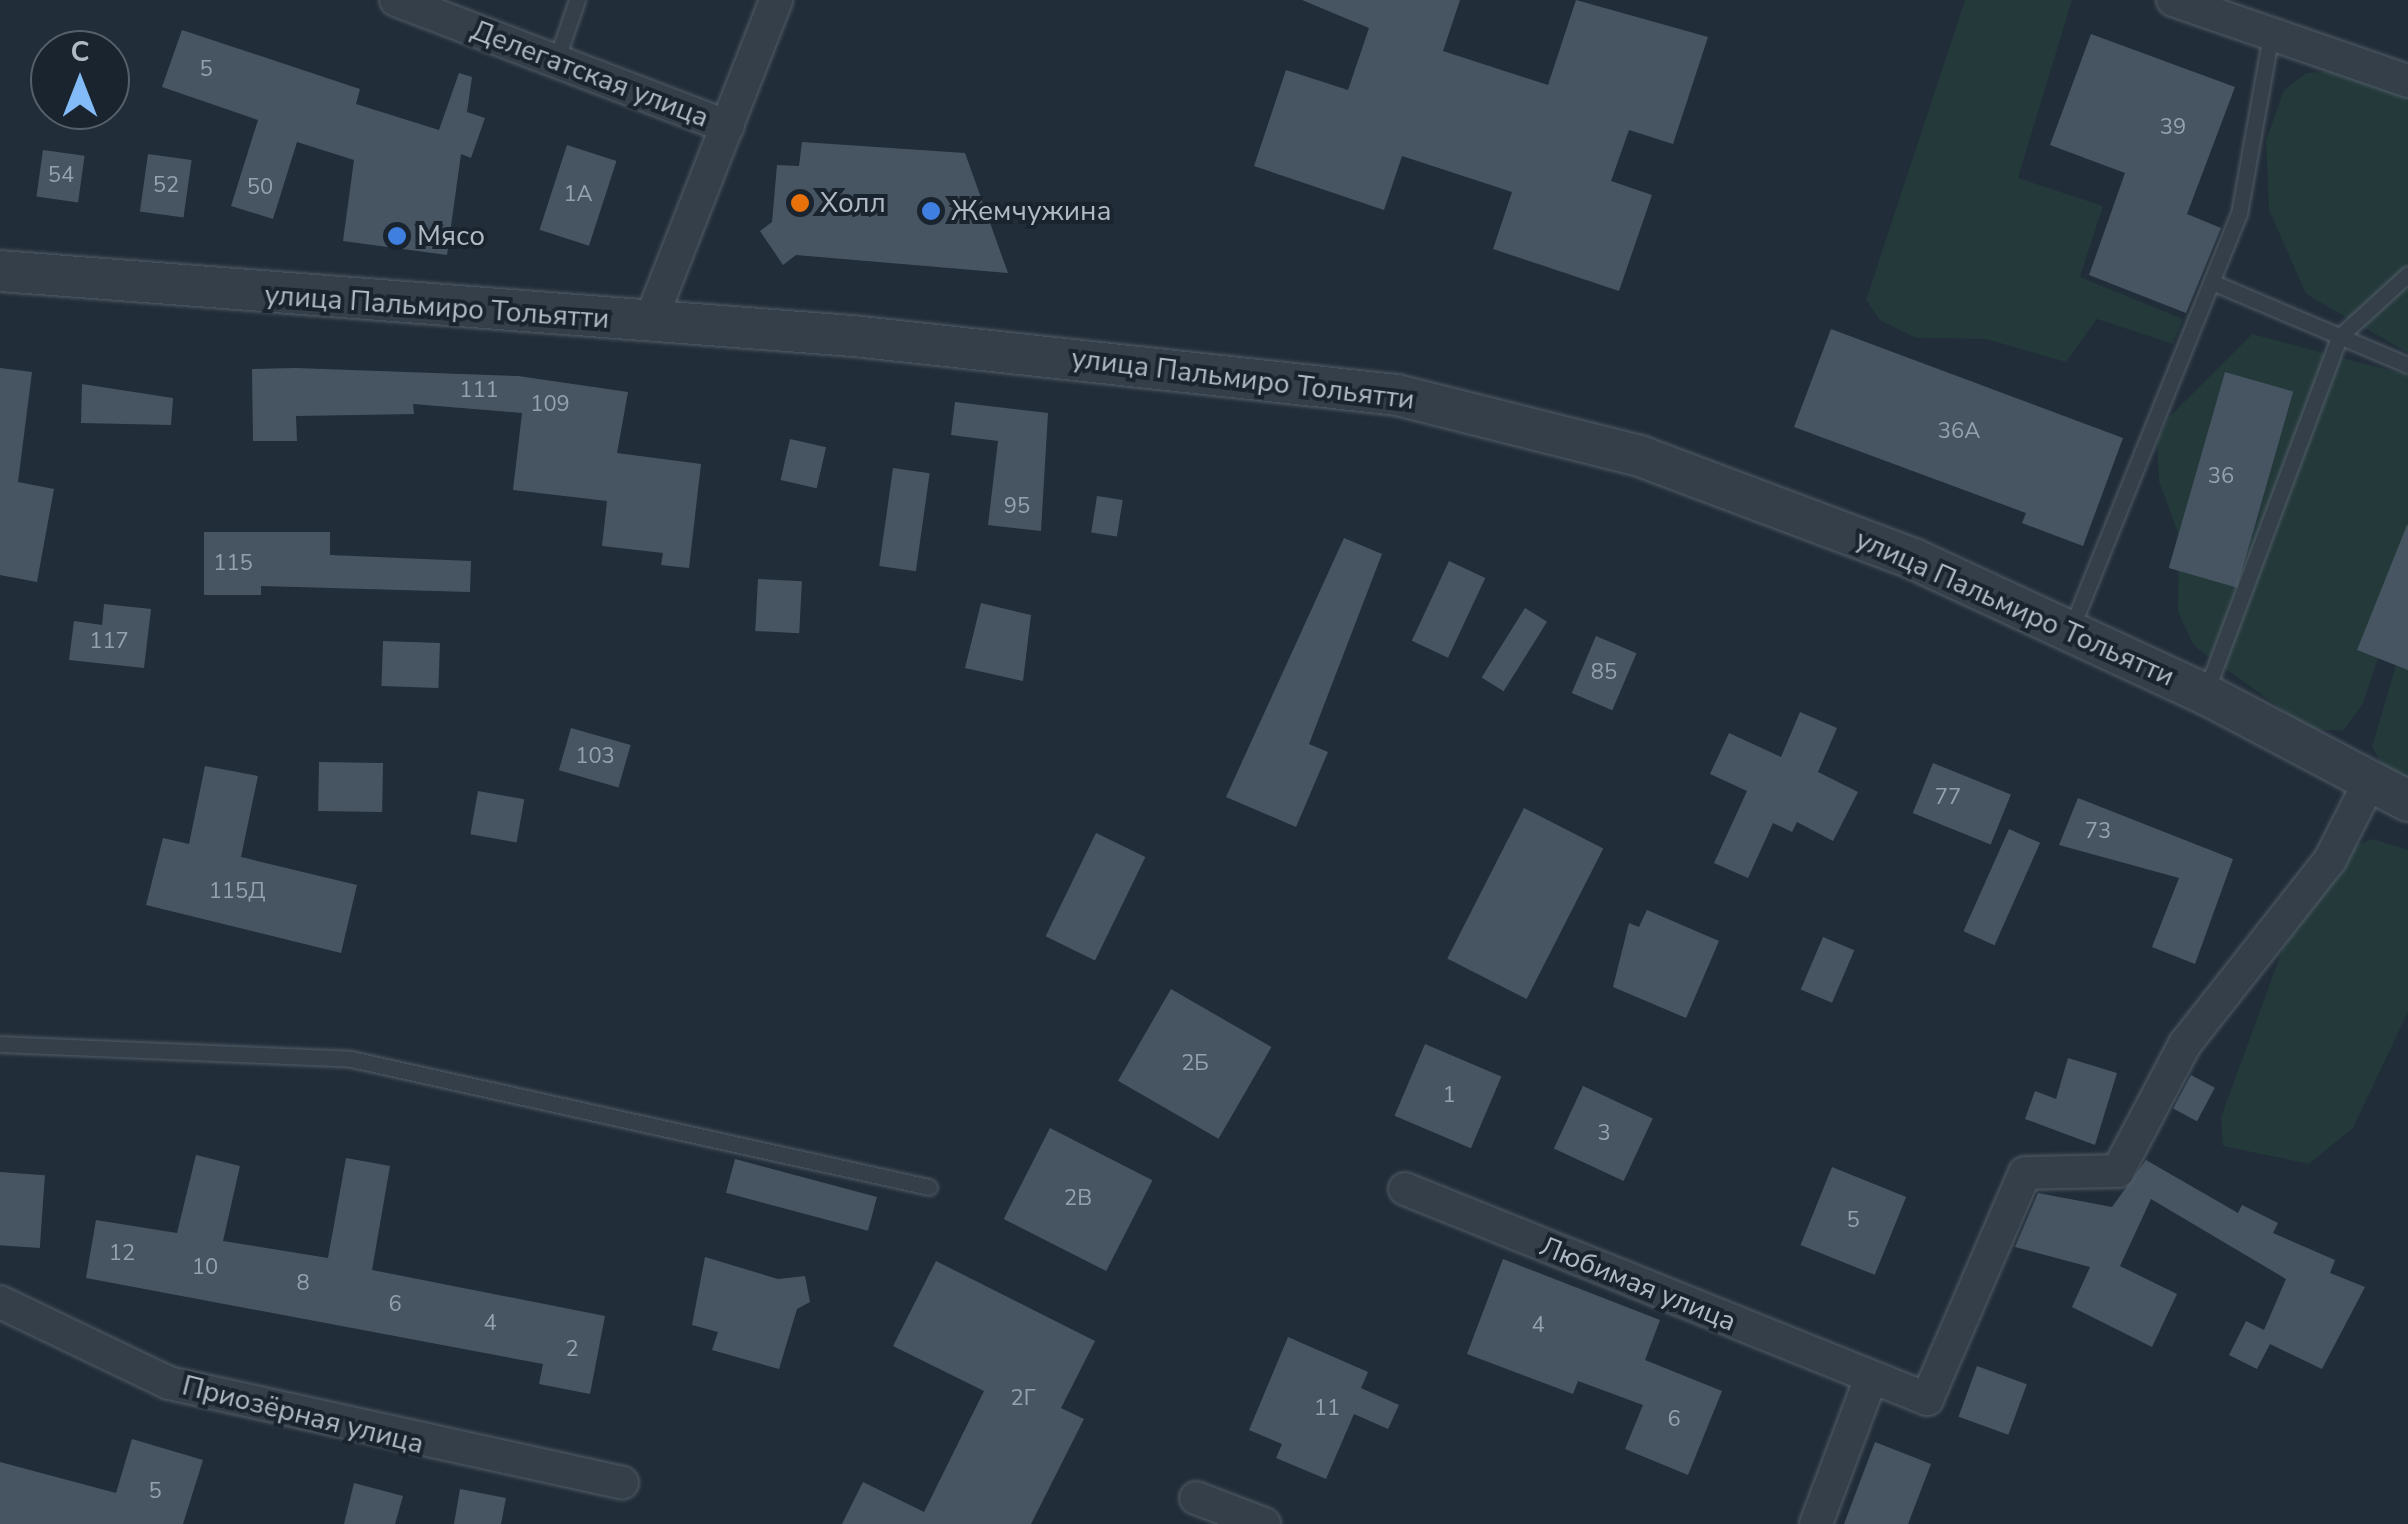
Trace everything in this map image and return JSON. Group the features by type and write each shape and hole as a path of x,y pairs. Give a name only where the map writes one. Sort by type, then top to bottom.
{"street":[{"name":"Делегатская улица","path":"396,0 728,127"},
{"path":"650,322 776,0"},
{"path":"2172,0 2408,81"},
{"name":"улица Пальмиро Тольятти","path":"0,271 650,322 1396,395 1640,456 2071,629 2205,694 2408,801"},
{"name":"Любимая улица","path":"1406,1189 1927,1399 2025,1173 2118,1171 2185,1044 2330,860 2370,781"},
{"name":"Приозёрная улица","path":"0,1302 170,1383 622,1483"},
{"path":"1816,1524 1871,1378"},
{"path":"1196,1498 1264,1524"}],"lane":[{"path":"556,61 577,0"},
{"path":"2071,629 2240,214 2271,34"},
{"path":"2205,694 2340,337 2408,274"},
{"path":"2212,282 2408,365"},
{"path":"0,1044 351,1059 928,1187"}],"green space":[{"path":"1965,0 2072,0 2018,178 2103,206 2080,277 2183,319 2173,344 2097,319 2066,362 1986,339 1916,338 1880,320 1866,300"},
{"path":"2334,71 2408,84 2408,353 2306,294 2269,210 2266,140 2284,90 2306,73"},
{"path":"2252,334 2408,375 2408,566 2363,704 2343,731 2309,729 2194,646 2178,612 2179,536 2159,481 2157,442 2169,417"},
{"path":"2408,624 2408,784 2388,774 2372,747"},
{"path":"2373,839 2408,850 2408,1012 2353,1128 2309,1164 2223,1146 2221,1117 2283,948 2349,848"}],"building":[{"path":"1302,0 1460,0 1443,51 1548,85 1576,0 1708,37 1673,144 1629,130 1611,181 1652,195 1619,291 1493,249 1512,192 1402,156 1384,210 1254,166 1286,70 1348,90 1369,28"},
{"path":"182,30 360,89 356,104 439,130 459,73 472,77 467,112 485,118 471,158 461,154 447,255 343,241 354,160 297,142 273,219 231,206 258,120 162,87"},
{"path":"2091,34 2235,87 2187,214 2221,228 2186,313 2089,275 2125,173 2050,145"},
{"path":"802,142 965,153 1008,273 796,255 783,265 760,231 772,222 777,165 799,166"},
{"path":"567,145 616,161 589,246 539,230"},
{"path":"43,150 85,156 78,202 36,197"},
{"path":"148,154 192,160 183,218 140,211"},
{"path":"1831,329 2123,438 2083,546 2022,523 2026,513 1794,427"},
{"path":"0,368 32,372 18,482 54,489 37,582 0,575"},
{"path":"252,369 518,376 628,392 617,453 701,464 689,568 661,565 663,553 602,546 607,501 513,490 522,413 413,404 414,414 296,416 297,441 253,441"},
{"path":"2225,372 2293,392 2237,588 2169,568"},
{"path":"82,384 173,398 171,425 81,423"},
{"path":"955,402 1048,413 1041,531 988,525 998,441 951,435"},
{"path":"790,439 826,447 817,488 781,480"},
{"path":"893,468 930,473 916,571 879,566"},
{"path":"1097,496 1123,500 1117,537 1091,533"},
{"path":"2408,525 2408,670 2357,650"},
{"path":"204,532 330,532 330,555 471,561 470,592 261,586 261,595 204,595"},
{"path":"1344,538 1382,554 1309,744 1328,752 1296,827 1226,797"},
{"path":"1449,561 1485,578 1448,658 1412,641"},
{"path":"758,579 802,581 799,633 755,631"},
{"path":"981,603 1031,615 1023,681 965,668"},
{"path":"104,604 151,609 144,668 69,660 74,621 102,625"},
{"path":"1525,608 1547,622 1504,691 1482,678"},
{"path":"1596,636 1637,653 1612,710 1572,693"},
{"path":"383,641 440,643 438,688 381,686"},
{"path":"1800,712 1837,728 1818,772 1858,792 1833,841 1797,822 1792,832 1773,823 1748,878 1714,863 1747,791 1710,774 1729,733 1781,757"},
{"path":"571,728 631,745 618,787 559,770"},
{"path":"319,762 383,763 382,812 318,811"},
{"path":"1933,763 2011,794 1991,845 1913,813"},
{"path":"205,766 258,776 241,857 357,885 341,953 146,905 163,838 189,844"},
{"path":"478,791 524,799 517,842 470,834"},
{"path":"2078,798 2233,859 2195,964 2152,947 2179,878 2059,845"},
{"path":"1524,808 1603,848 1527,999 1447,959"},
{"path":"2009,829 2040,843 1995,945 1963,931"},
{"path":"1096,833 1145,857 1095,960 1046,936"},
{"path":"1647,910 1719,941 1686,1018 1613,987 1629,923 1639,927"},
{"path":"1823,937 1854,950 1832,1003 1801,989"},
{"path":"1171,989 1271,1047 1218,1139 1118,1081"},
{"path":"1425,1044 1501,1076 1471,1148 1395,1116"},
{"path":"2068,1058 2117,1073 2095,1145 2025,1119 2035,1091 2056,1099"},
{"path":"2191,1075 2215,1088 2197,1121 2173,1109"},
{"path":"1583,1086 1653,1119 1624,1181 1554,1149"},
{"path":"1050,1128 1152,1180 1106,1271 1004,1219"},
{"path":"196,1155 240,1166 223,1241 328,1258 346,1158 390,1166 372,1270 605,1316 590,1394 539,1384 543,1364 86,1278 96,1220 177,1233"},
{"path":"735,1159 877,1197 868,1231 726,1193"},
{"path":"2146,1160 2238,1213 2242,1205 2278,1223 2273,1233 2335,1260 2330,1273 2365,1287 2322,1369 2270,1344 2257,1369 2229,1355 2246,1321 2264,1330 2286,1279 2151,1199 2120,1266 2177,1294 2152,1347 2072,1307 2090,1267 2015,1247 2038,1193 2112,1207"},
{"path":"1832,1167 1906,1197 1875,1275 1801,1245"},
{"path":"0,1172 45,1175 40,1248 0,1245"},
{"path":"705,1257 778,1279 805,1276 810,1302 797,1309 779,1369 712,1350 718,1332 692,1325"},
{"path":"1503,1259 1660,1320 1645,1360 1722,1391 1688,1475 1625,1449 1643,1405 1578,1381 1573,1394 1467,1354"},
{"path":"936,1261 1095,1341 1061,1408 1084,1419 1031,1524 842,1524 863,1482 924,1512 984,1391 893,1346"},
{"path":"1288,1337 1368,1372 1361,1388 1399,1405 1388,1429 1354,1414 1326,1479 1276,1458 1282,1444 1249,1430"},
{"path":"1977,1366 2027,1384 2008,1435 1959,1417"},
{"path":"132,1439 203,1460 183,1524 0,1524 0,1462 116,1493"},
{"path":"1875,1442 1931,1464 1908,1524 1844,1524"},
{"path":"354,1483 403,1496 395,1524 344,1524"},
{"path":"460,1489 506,1498 501,1524 454,1524"}],"place":[{"name":"Холл","path":"800,203"},
{"name":"Жемчужина","path":"931,211"},
{"name":"Мясо","path":"397,236"}]}
